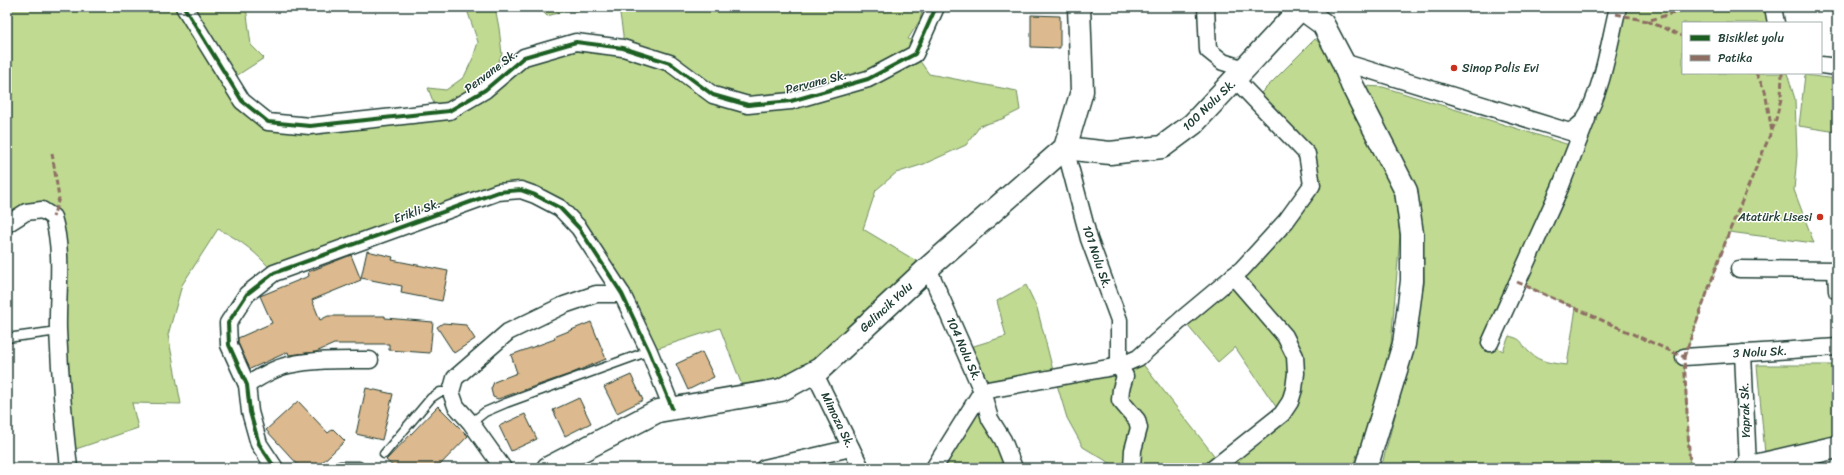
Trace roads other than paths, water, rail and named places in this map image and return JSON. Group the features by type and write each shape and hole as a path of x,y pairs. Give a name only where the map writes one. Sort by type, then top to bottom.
{"main road":[{"path":"1065,148 1082,91 1079,7"},
{"path":"1303,7 1323,24 1406,191 1412,234 1412,282 1404,344 1366,468"},
{"name":"100 Nolu Sk.","path":"1065,148 1110,153 1162,147 1193,124 1303,7"},
{"name":"Gelincik Yolu","path":"548,468 658,411 781,390 820,369 928,268 1065,148"},
{"path":"1753,466 1837,447"}],"street":[{"name":"Pervane Sk.","path":"184,7 242,101 268,122 310,126 449,111 485,90 524,57 576,42 623,48 670,63 713,95 748,105 791,101 868,79 915,54 936,7"},
{"path":"1014,468 1003,440 990,419 982,391 1119,366 1138,358 1242,269 1286,221 1312,185 1307,154 1240,74 1208,50 1206,7"},
{"path":"1490,343 1560,188 1591,109 1602,75 1618,7"},
{"path":"1773,7 1776,22"},
{"path":"1342,62 1570,132 1584,122 1591,109"},
{"path":"1822,65 1837,67"},
{"name":"101 Nolu Sk.","path":"1065,148 1090,239 1119,320 1119,366 1125,376 1121,389 1120,400 1137,420 1139,428 1133,450 1132,468"},
{"name":"Erikli Sk.","path":"275,468 259,444 250,412 247,385 229,345 228,324 246,294 274,273 498,192 520,190 535,195 560,208 579,228 622,294 649,351 672,408"},
{"path":"7,224 26,212 42,210 54,217 59,261 58,331 69,468"},
{"name":"104 Nolu Sk.","path":"928,268 982,391 934,468"},
{"path":"1739,268 1836,270 1837,291"},
{"path":"1214,468 1282,414 1290,402 1296,373 1295,356 1286,336 1234,276"},
{"path":"503,468 471,423 456,406 451,392 455,378 508,332 564,305 596,294 622,294"},
{"name":"3 Nolu Sk.","path":"1684,357 1743,352 1837,348"},
{"name":"Yaprak Sk.","path":"1743,352 1753,466"},
{"path":"247,385 269,372 288,365 330,360 370,360"},
{"name":"Mimoza Sk.","path":"814,372 861,468"},
{"path":"764,468 851,448"}],"lane":[{"path":"7,338 58,331"},
{"path":"471,423 485,412 506,402 649,351"},
{"path":"384,454 431,398 440,392 451,392"},
{"path":"335,468 340,466 359,466"},
{"path":"1753,466 1819,468"}],"place":[{"name":"Sinop Polis Evi","path":"1454,68"},
{"name":"Atatürk Lisesi","path":"1820,217"}]}
